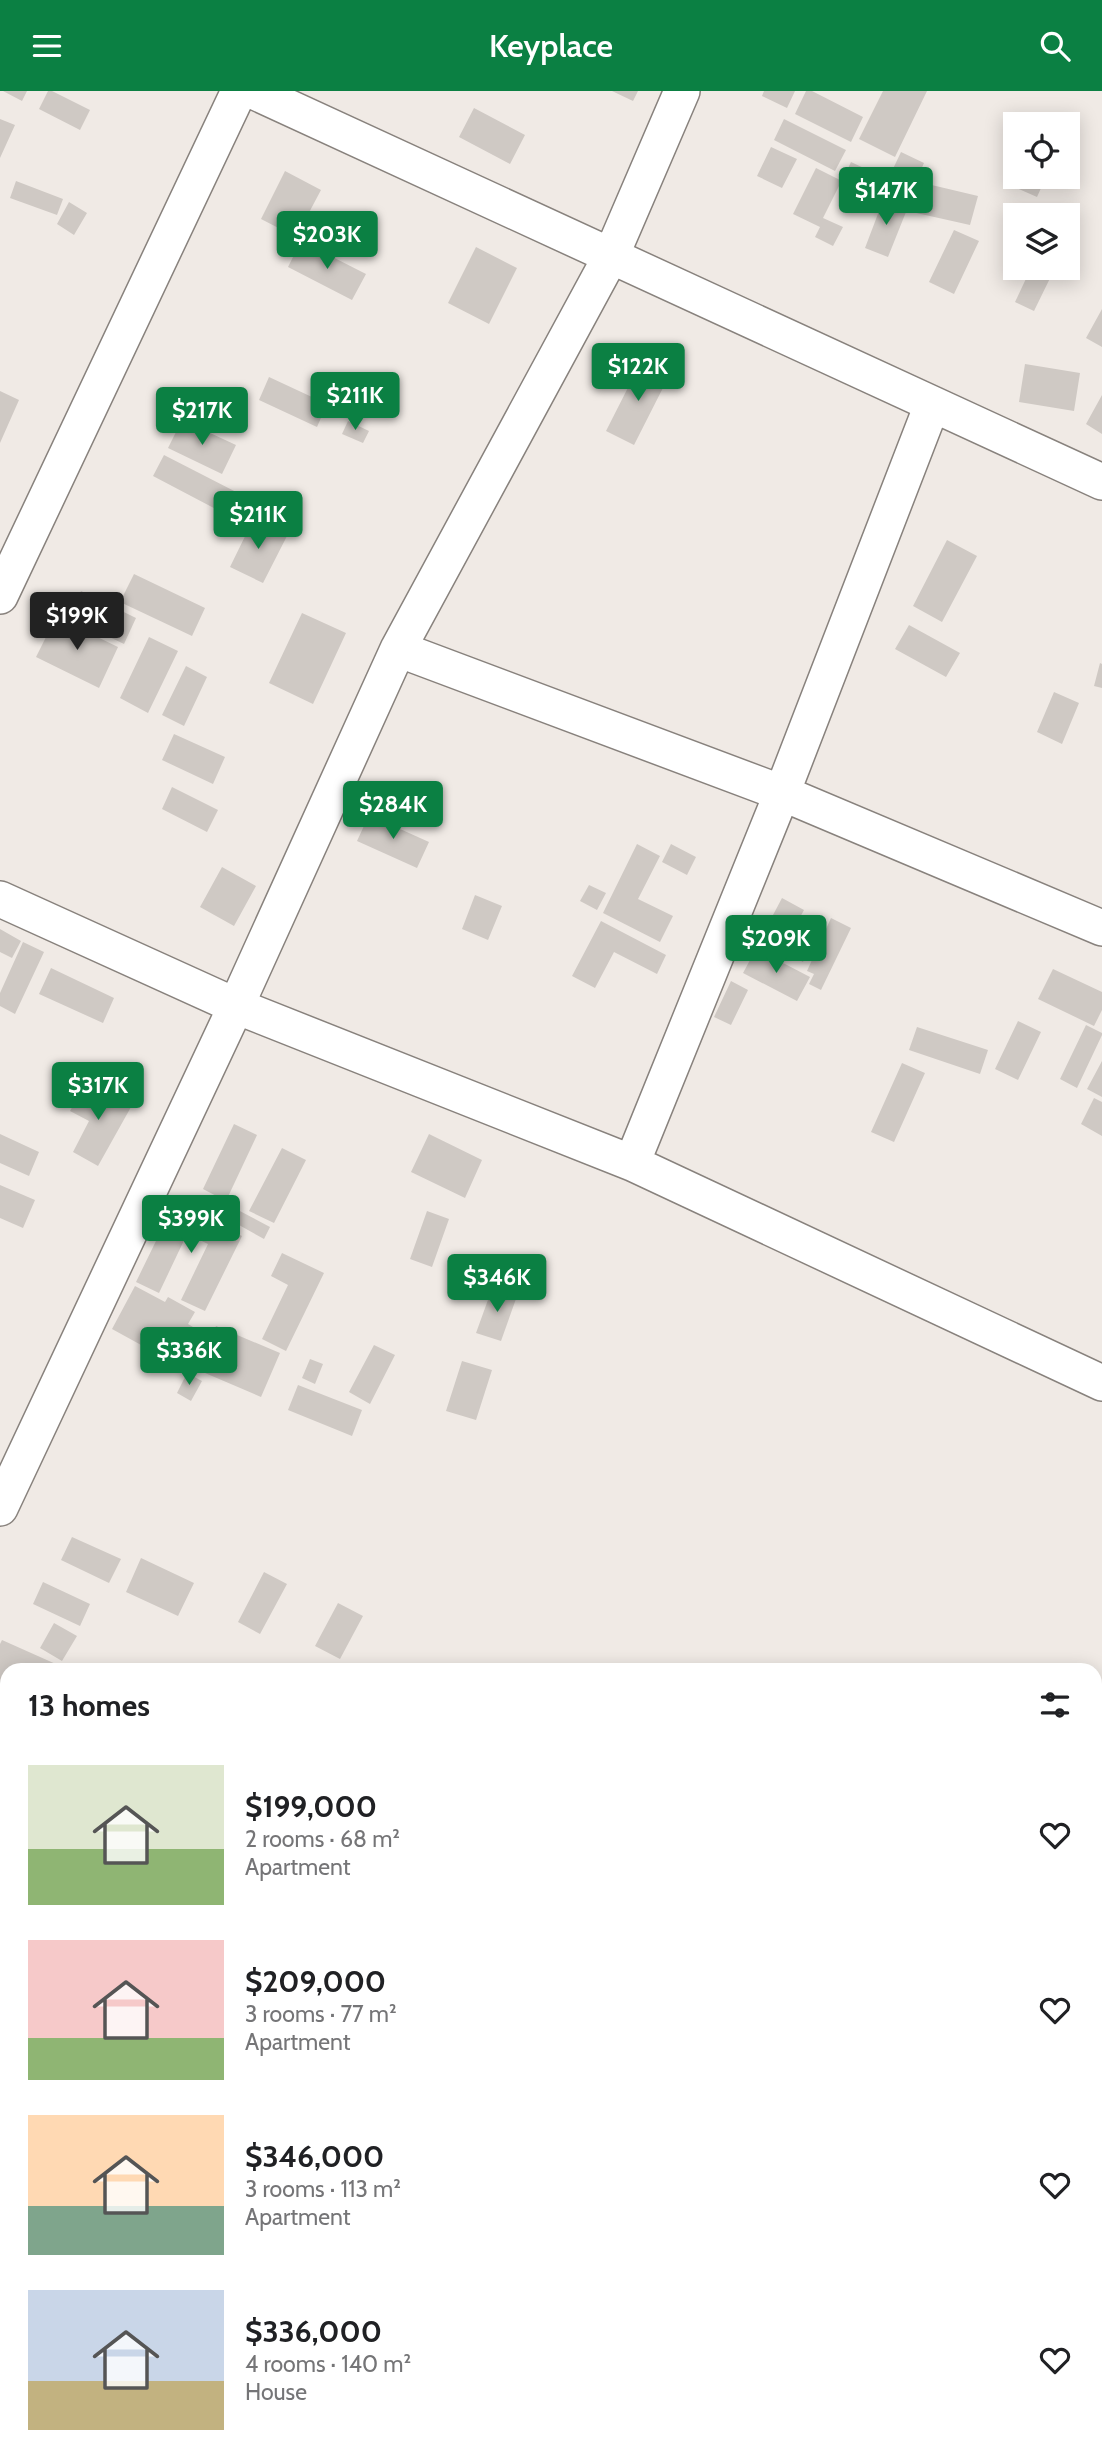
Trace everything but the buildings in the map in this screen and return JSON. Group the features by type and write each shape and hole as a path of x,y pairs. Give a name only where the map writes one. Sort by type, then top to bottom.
{"street":[{"path":"0,596 239,91"},
{"path":"253,91 1102,482"},
{"path":"0,1508 236,1006 398,649 611,256 682,91"},
{"path":"632,1163 782,793 932,404"},
{"path":"398,649 782,793 1102,928"},
{"path":"0,899 236,1006 632,1163 1102,1383"}]}
